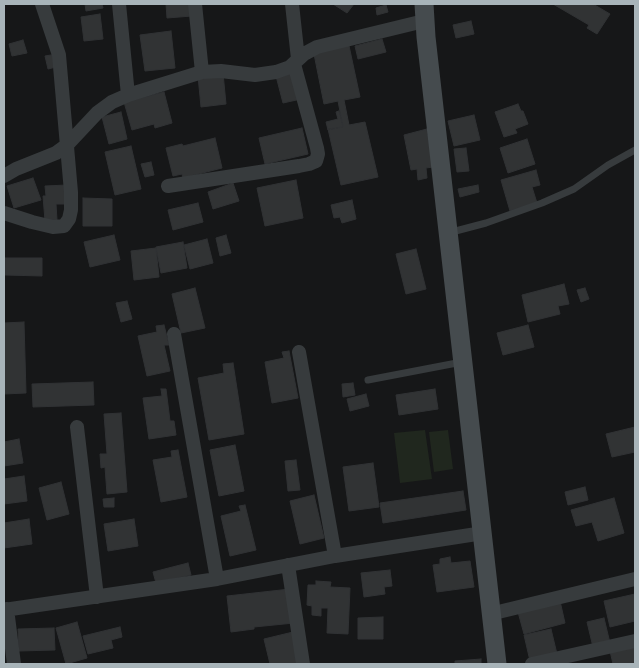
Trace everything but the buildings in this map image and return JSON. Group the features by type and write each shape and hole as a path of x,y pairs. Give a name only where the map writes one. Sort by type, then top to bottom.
{"main road":[{"path":"424,12 497,664"}],"street":[{"path":"4,213 32,222 59,227 66,225 71,210 59,55 42,4"},
{"path":"119,4 128,95"},
{"path":"195,4 202,72"},
{"path":"168,186 299,166 316,161 317,148 296,61 292,4"},
{"path":"4,176 16,169 56,153 67,145 97,113 112,102 128,95 202,72 221,71 267,74 286,69 312,49 321,45 424,12"},
{"path":"174,334 217,579"},
{"path":"299,352 335,556"},
{"path":"77,427 97,597"},
{"path":"14,664 6,610 217,579 335,556 483,533"},
{"path":"288,565 303,664"},
{"path":"490,614 635,579"},
{"path":"532,664 635,641"}],"lane":[{"path":"448,234 542,203 574,188 608,164 635,150"},
{"path":"368,380 462,362"}],"shaded area":[{"path":"425,430 432,479 400,483 394,433"},
{"path":"448,430 453,469 434,472 429,432"}]}
